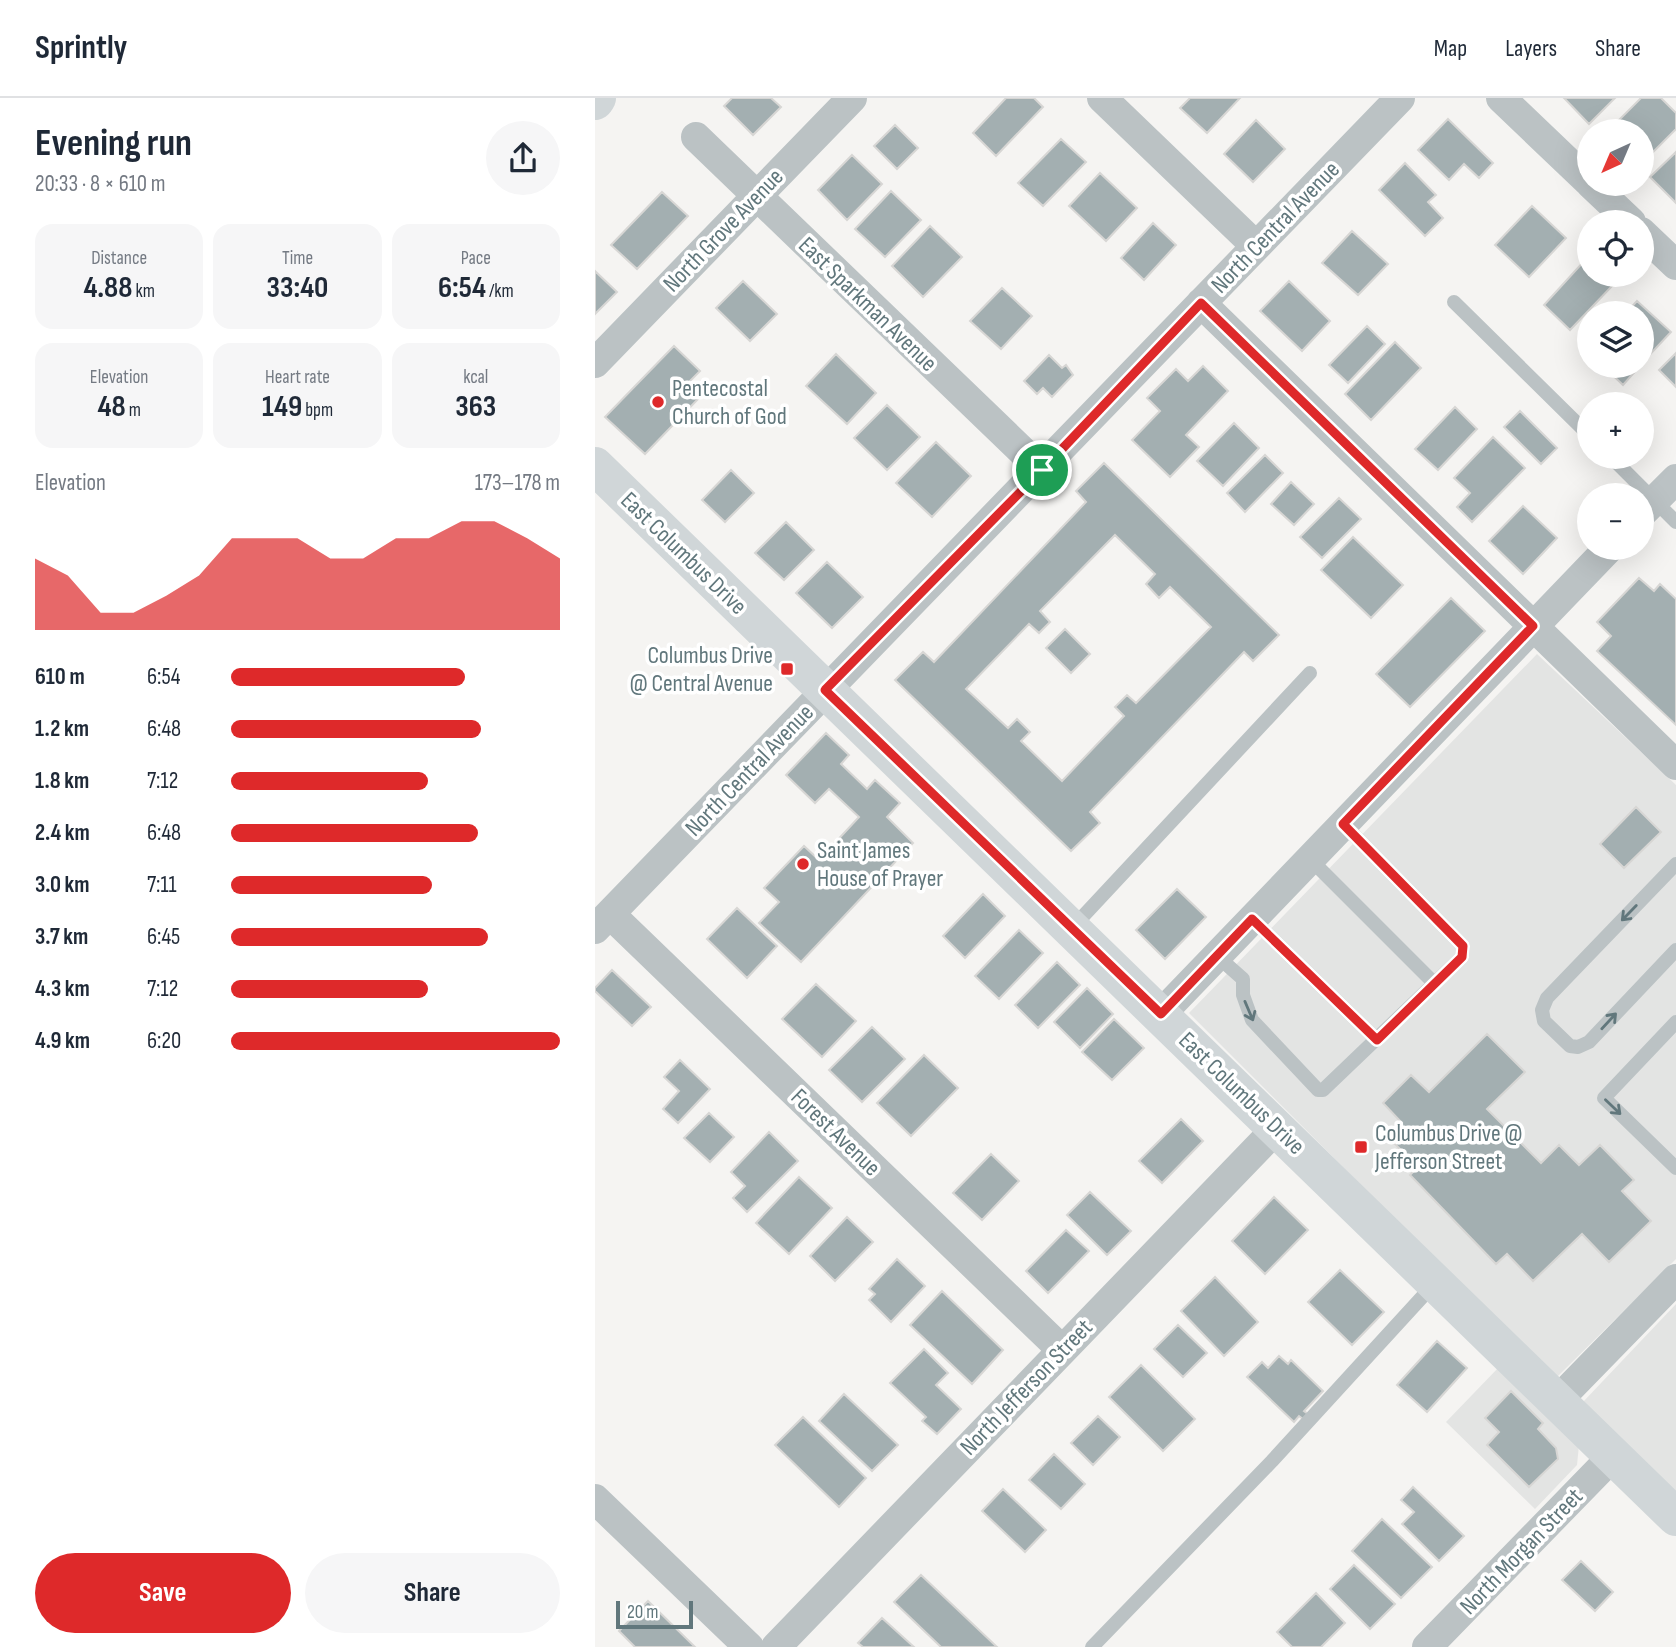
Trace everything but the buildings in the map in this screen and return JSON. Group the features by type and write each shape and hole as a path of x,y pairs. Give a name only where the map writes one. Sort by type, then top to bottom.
{"main road":[{"name":"East Columbus Drive","path":"595,466 1676,1517"}],"street":[{"name":"North Grove Avenue","path":"595,363 852,98"},
{"path":"1102,98 1256,246"},
{"name":"North Central Avenue","path":"603,922 1400,98"},
{"path":"1501,98 1577,171"},
{"name":"East Sparkman Avenue","path":"696,137 1042,470"},
{"path":"1604,196 1618,210"},
{"path":"1654,244 1676,265"},
{"path":"1201,303 1676,765"},
{"path":"1654,501 1676,479"},
{"path":"1161,1014 1597,560"},
{"name":"Forest Avenue","path":"603,922 1062,1350"},
{"name":"North Jefferson Street","path":"776,1647 1277,1128"},
{"path":"1558,1400 1676,1279"},
{"name":"North Morgan Street","path":"1427,1647 1614,1455"},
{"path":"595,1500 748,1647"}],"lane":[{"path":"1454,302 1577,423"},
{"path":"1654,510 1676,522"},
{"path":"1072,928 1310,673"},
{"path":"1217,956 1243,979 1243,995 1252,1020 1318,1090 1323,1090 1462,957 1463,946 1343,824"},
{"path":"1310,859 1434,983"},
{"path":"1676,864 1547,998 1542,1010 1544,1021 1570,1046 1579,1048 1589,1042 1676,950"},
{"path":"1252,919 1377,1040"},
{"path":"1676,1022 1604,1098 1676,1168"},
{"path":"1092,1647 1272,1461 1436,1282"}],"shaded area":[{"path":"1537,654 1676,785 1676,1259 1555,1379 1189,1013"},
{"path":"1676,1304 1676,1492 1583,1402"},
{"path":"1499,1367 1579,1445 1577,1465 1535,1509 1446,1422"}],"place":[{"name":"Pentecostal Church of God","path":"658,402"},
{"name":"Columbus Drive @ Central Avenue","path":"787,669"},
{"name":"Saint James House of Prayer","path":"803,864"},
{"name":"Columbus Drive @ Jefferson Street","path":"1361,1147"}],"route":[{"path":"1201,303 1533,626 1343,824 1463,946 1462,957 1377,1040 1252,919 1161,1014 825,690 1042,470 1201,303"}]}
